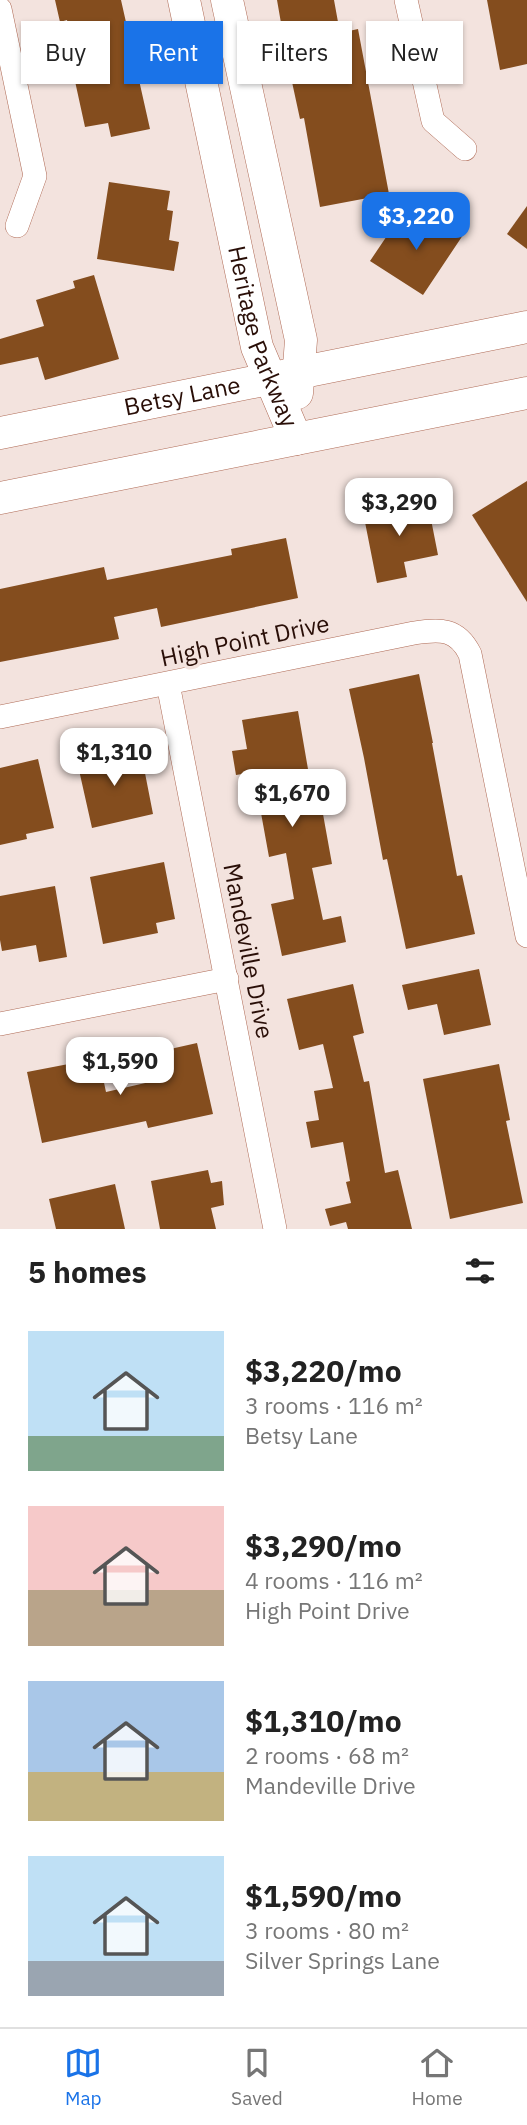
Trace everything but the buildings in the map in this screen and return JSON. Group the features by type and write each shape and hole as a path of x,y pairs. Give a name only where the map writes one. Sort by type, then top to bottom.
{"main road":[{"name":"Heritage Parkway","path":"184,0 257,347 284,376 296,439"},
{"name":"Heritage Parkway","path":"227,0 301,340 284,376"},
{"name":"Betsy Lane","path":"0,433 527,327"},
{"path":"0,498 527,393"}],"street":[{"path":"406,0 433,121 465,149"},
{"path":"0,9 35,176 17,226"},
{"name":"High Point Drive","path":"0,717 436,630 456,636 465,644 470,654 527,936"},
{"name":"Mandeville Drive","path":"168,684 275,1229"},
{"path":"0,1024 227,979"}]}
